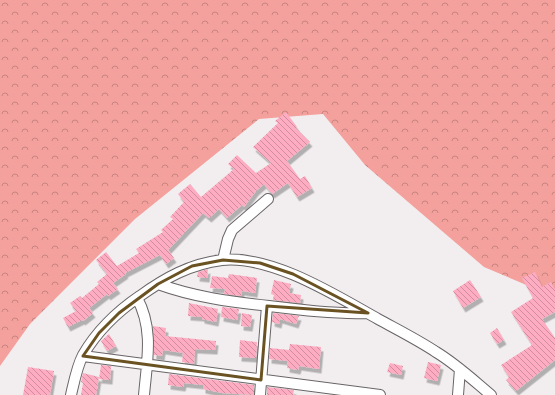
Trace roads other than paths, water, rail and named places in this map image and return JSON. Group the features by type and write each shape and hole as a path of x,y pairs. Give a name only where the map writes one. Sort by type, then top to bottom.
{"street":[{"path":"223,260 228,239 232,230 268,199"},
{"path":"71,395 83,356 99,333 137,298 158,284 192,266 223,260 260,263 293,274 368,313 437,352 491,395"},
{"path":"158,284 179,292 207,298 339,314 368,313"},
{"path":"137,298 145,312 148,324 147,365 144,395"},
{"path":"260,395 267,306"},
{"path":"83,356 380,395"},
{"path":"458,395 460,369"}]}
